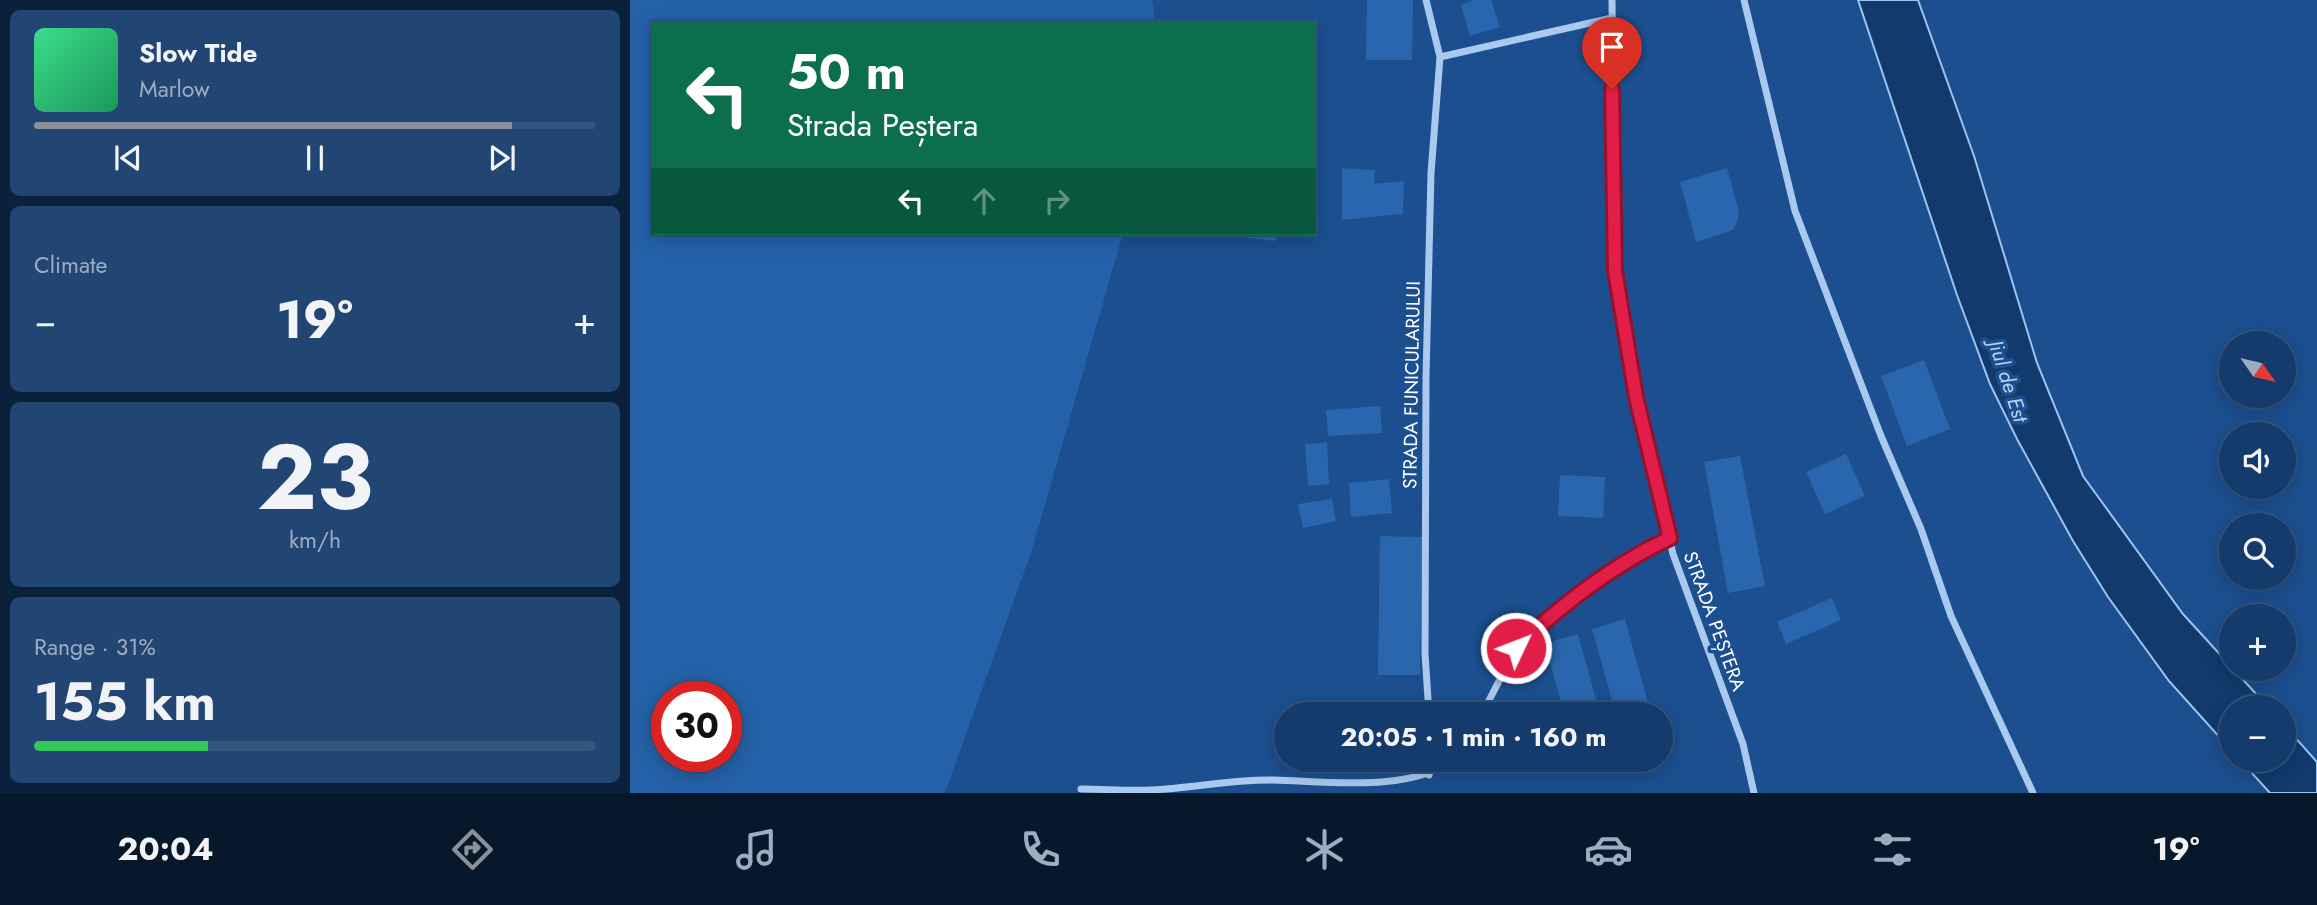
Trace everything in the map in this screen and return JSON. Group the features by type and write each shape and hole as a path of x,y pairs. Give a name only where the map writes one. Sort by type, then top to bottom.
{"street":[{"name":"STRADA FUNICULARULUI","path":"1426,0 1440,57 1431,173 1426,377 1424,654 1428,702"},
{"name":"STRADA PEȘTERA","path":"1612,0 1615,271 1634,390 1673,554 1743,744 1754,793"},
{"path":"1744,0 1795,211 1881,436 1921,529 1951,616 2033,793"},
{"path":"1440,57 1612,18"},
{"path":"1488,702 1516,648 1523,641 1564,605 1614,569 1670,538"},
{"path":"1081,789 1150,790 1273,780 1331,785 1370,784 1429,775 1433,772"}],"shaded area":[{"path":"630,0 1152,0 1156,21 651,21 651,235 1122,235 1032,550 945,793 630,793"}],"water":[{"name":"Jiul de Est","path":"1858,0 1918,0 1974,156 2037,363 2083,476 2183,614 2219,653 2219,681 2244,681 2257,695 2219,695 2219,737 2169,681 2108,597 2073,541 1990,384 1957,295"},
{"path":"2296,738 2317,762 2317,793 2270,793 2251,772 2296,772"}],"building":[{"path":"1367,0 1413,0 1412,60 1366,60"},
{"path":"1473,0 1491,0 1500,27 1470,36 1461,5"},
{"path":"1342,168 1375,170 1374,184 1404,181 1403,214 1342,220"},
{"path":"1727,168 1739,212 1737,222 1733,230 1696,242 1680,182"},
{"path":"1244,235 1277,235 1276,241"},
{"path":"1924,360 1950,429 1907,446 1881,376"},
{"path":"1380,406 1382,433 1328,436 1326,410"},
{"path":"1327,442 1329,484 1308,486 1305,444"},
{"path":"1846,454 1865,496 1825,514 1806,472"},
{"path":"1740,456 1765,586 1728,593 1704,462"},
{"path":"1560,475 1605,477 1603,518 1558,516"},
{"path":"1389,479 1392,513 1351,517 1349,483"},
{"path":"1332,499 1336,521 1303,528 1298,504"},
{"path":"1380,536 1422,537 1420,675 1378,675"},
{"path":"1832,598 1841,620 1786,644 1777,622"},
{"path":"1625,619 1648,702 1613,702 1592,629"},
{"path":"1578,634 1597,702 1561,702 1545,643"}],"route":[{"path":"1516,648 1564,605 1614,569 1670,538 1632,378 1615,271 1612,89"}]}
